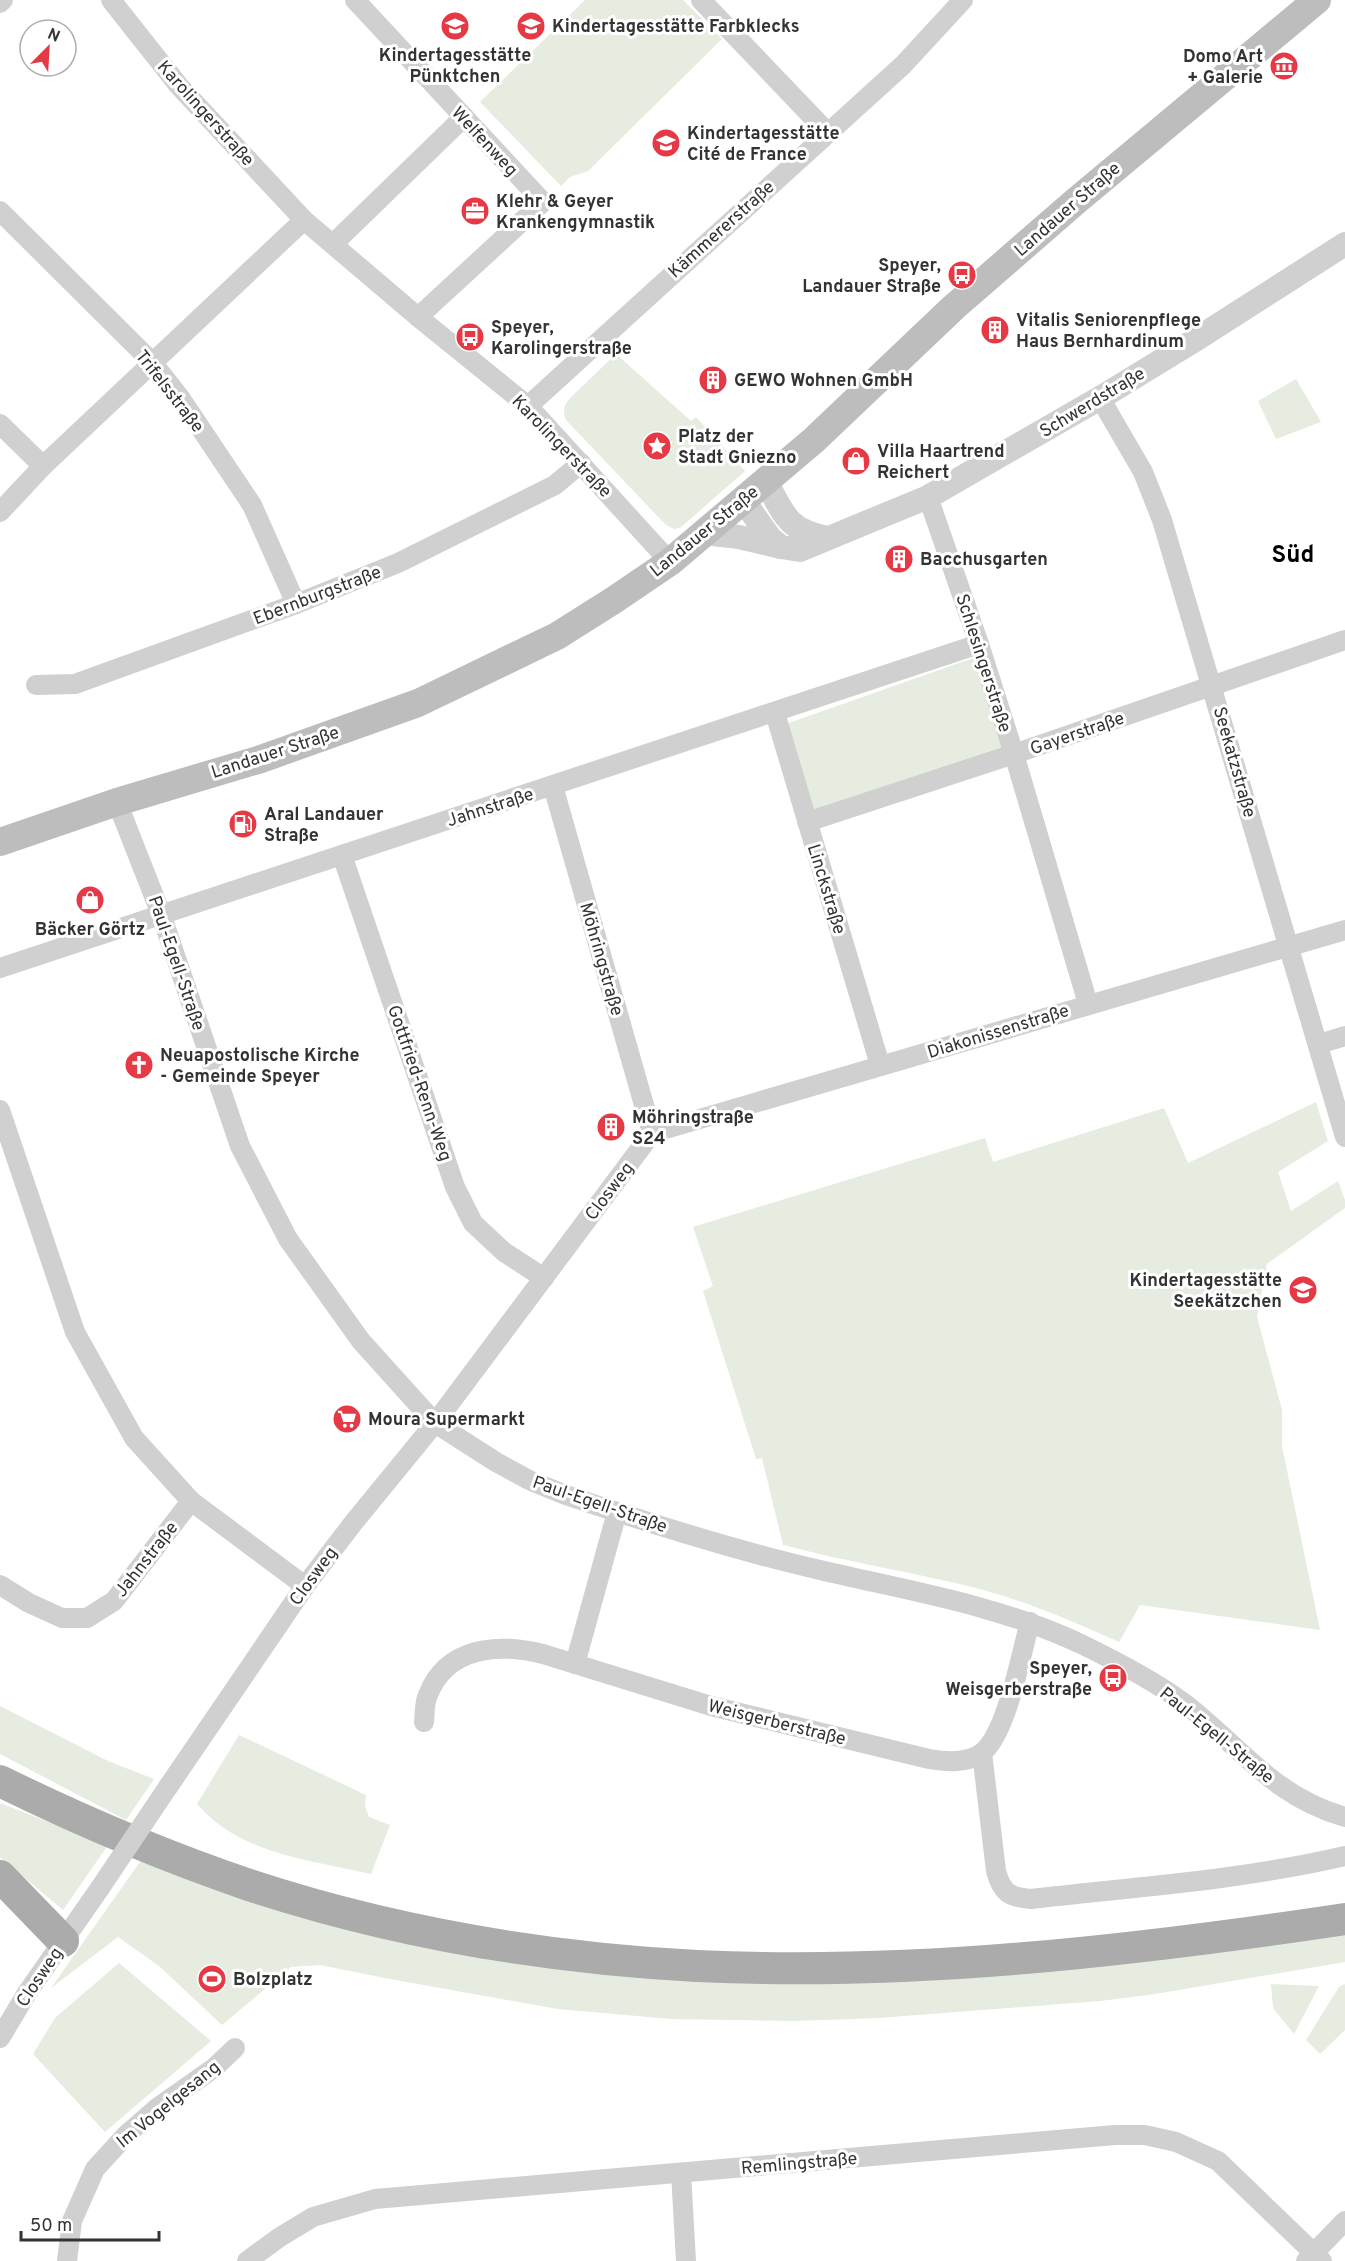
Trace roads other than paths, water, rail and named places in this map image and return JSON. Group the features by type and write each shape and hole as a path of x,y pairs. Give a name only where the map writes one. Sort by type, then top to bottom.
{"main road":[{"name":"Landauer Straße","path":"0,842 117,802 261,759 418,703 557,636 670,562 814,440 954,307 1076,201 1317,0"},
{"path":"0,1781 119,1836 252,1886 381,1921 580,1956 696,1966 818,1969 995,1961 1144,1947 1345,1919"},
{"path":"0,1876 63,1941"}],"street":[{"name":"Karolingerstraße","path":"111,0 179,86 304,220 528,406 670,562"},
{"name":"Welfenweg","path":"355,0 543,202 418,317"},
{"path":"701,0 827,132"},
{"name":"Kämmererstraße","path":"528,406 903,65 963,0"},
{"path":"334,243 464,117"},
{"name":"Trifelsstraße","path":"0,211 152,362 181,399 252,505 296,604"},
{"path":"0,512 43,466 304,220"},
{"name":"Schwerdstraße","path":"704,533 739,537 800,550 928,497 1100,398 1345,244"},
{"name":"Seekatzstraße","path":"1100,398 1143,472 1162,520 1345,1137"},
{"path":"0,424 43,466"},
{"name":"Ebernburgstraße","path":"36,685 75,684 296,604 398,563 555,485 581,464"},
{"path":"766,481 791,524 801,531 828,538"},
{"name":"Schlesingerstraße","path":"928,497 1014,754 1088,1004"},
{"path":"743,500 770,538 782,547"},
{"name":"Gayerstraße","path":"807,822 1014,754 1345,640"},
{"name":"Jahnstraße","path":"0,968 979,644"},
{"name":"Linckstraße","path":"775,713 880,1065"},
{"name":"Möhringstraße","path":"553,786 652,1133"},
{"name":"Paul-Egell-Straße","path":"117,802 161,914 240,1146 288,1239 361,1341 435,1423 496,1462 529,1480 563,1494 793,1564 975,1605 1030,1622 1090,1648 1164,1690 1200,1716 1276,1785 1314,1806 1345,1817"},
{"name":"Gottfried-Renn-Weg","path":"342,855 455,1187 473,1223 504,1252 544,1278"},
{"name":"Diakonissenstraße","path":"652,1133 1345,930"},
{"path":"1319,1044 1345,1036"},
{"path":"0,1110 75,1332 134,1438 191,1501 305,1586"},
{"name":"Closweg","path":"0,2038 27,1993 305,1586 435,1423 652,1133"},
{"name":"Jahnstraße","path":"0,1585 29,1603 62,1618 87,1618 114,1601 191,1501"},
{"path":"575,1664 617,1512"},
{"path":"1030,1622 1000,1723 995,1735 982,1753 996,1871 1005,1892 1014,1898 1031,1899 1202,1880 1315,1863 1345,1856"},
{"name":"Weisgerberstraße","path":"424,1722 426,1697 445,1668 464,1655 494,1649 519,1649 730,1711 929,1759 957,1761 982,1753"},
{"name":"Im Vogelgesang","path":"67,2261 72,2222 95,2169 126,2135 157,2108 214,2068 235,2048"},
{"name":"Remlingstraße","path":"247,2261 313,2217 375,2199 1104,2136 1145,2135 1176,2142 1218,2161 1314,2258"},
{"path":"681,2173 686,2261"},
{"path":"1314,2258 1345,2221"}],"place":[{"name":"Kindertagesstätte Pünktchen","path":"455,26"},
{"name":"Kindertagesstätte Farbklecks","path":"531,26"},
{"name":"Domo Art + Galerie","path":"1284,66"},
{"name":"Kindertagesstätte Cité de France","path":"666,143"},
{"name":"Klehr & Geyer Krankengymnastik","path":"475,211"},
{"name":"Speyer, Landauer Straße","path":"962,275"},
{"name":"Vitalis Seniorenpflege Haus Bernhardinum","path":"995,330"},
{"name":"Speyer, Karolingerstraße","path":"470,337"},
{"name":"GEWO Wohnen GmbH","path":"713,380"},
{"name":"Platz der Stadt Gniezno","path":"657,446"},
{"name":"Villa Haartrend Reichert","path":"856,461"},
{"name":"Bacchusgarten","path":"899,559"},
{"name":"Aral Landauer Straße","path":"243,824"},
{"name":"Bäcker Görtz","path":"90,900"},
{"name":"Neuapostolische Kirche - Gemeinde Speyer","path":"139,1065"},
{"name":"Möhringstraße S24","path":"611,1127"},
{"name":"Kindertagesstätte Seekätzchen","path":"1303,1290"},
{"name":"Moura Supermarkt","path":"347,1419"},
{"name":"Speyer, Weisgerberstraße","path":"1113,1678"},
{"name":"Bolzplatz","path":"212,1979"}],"district":[{"name":"Süd","path":"1293,554"}]}
